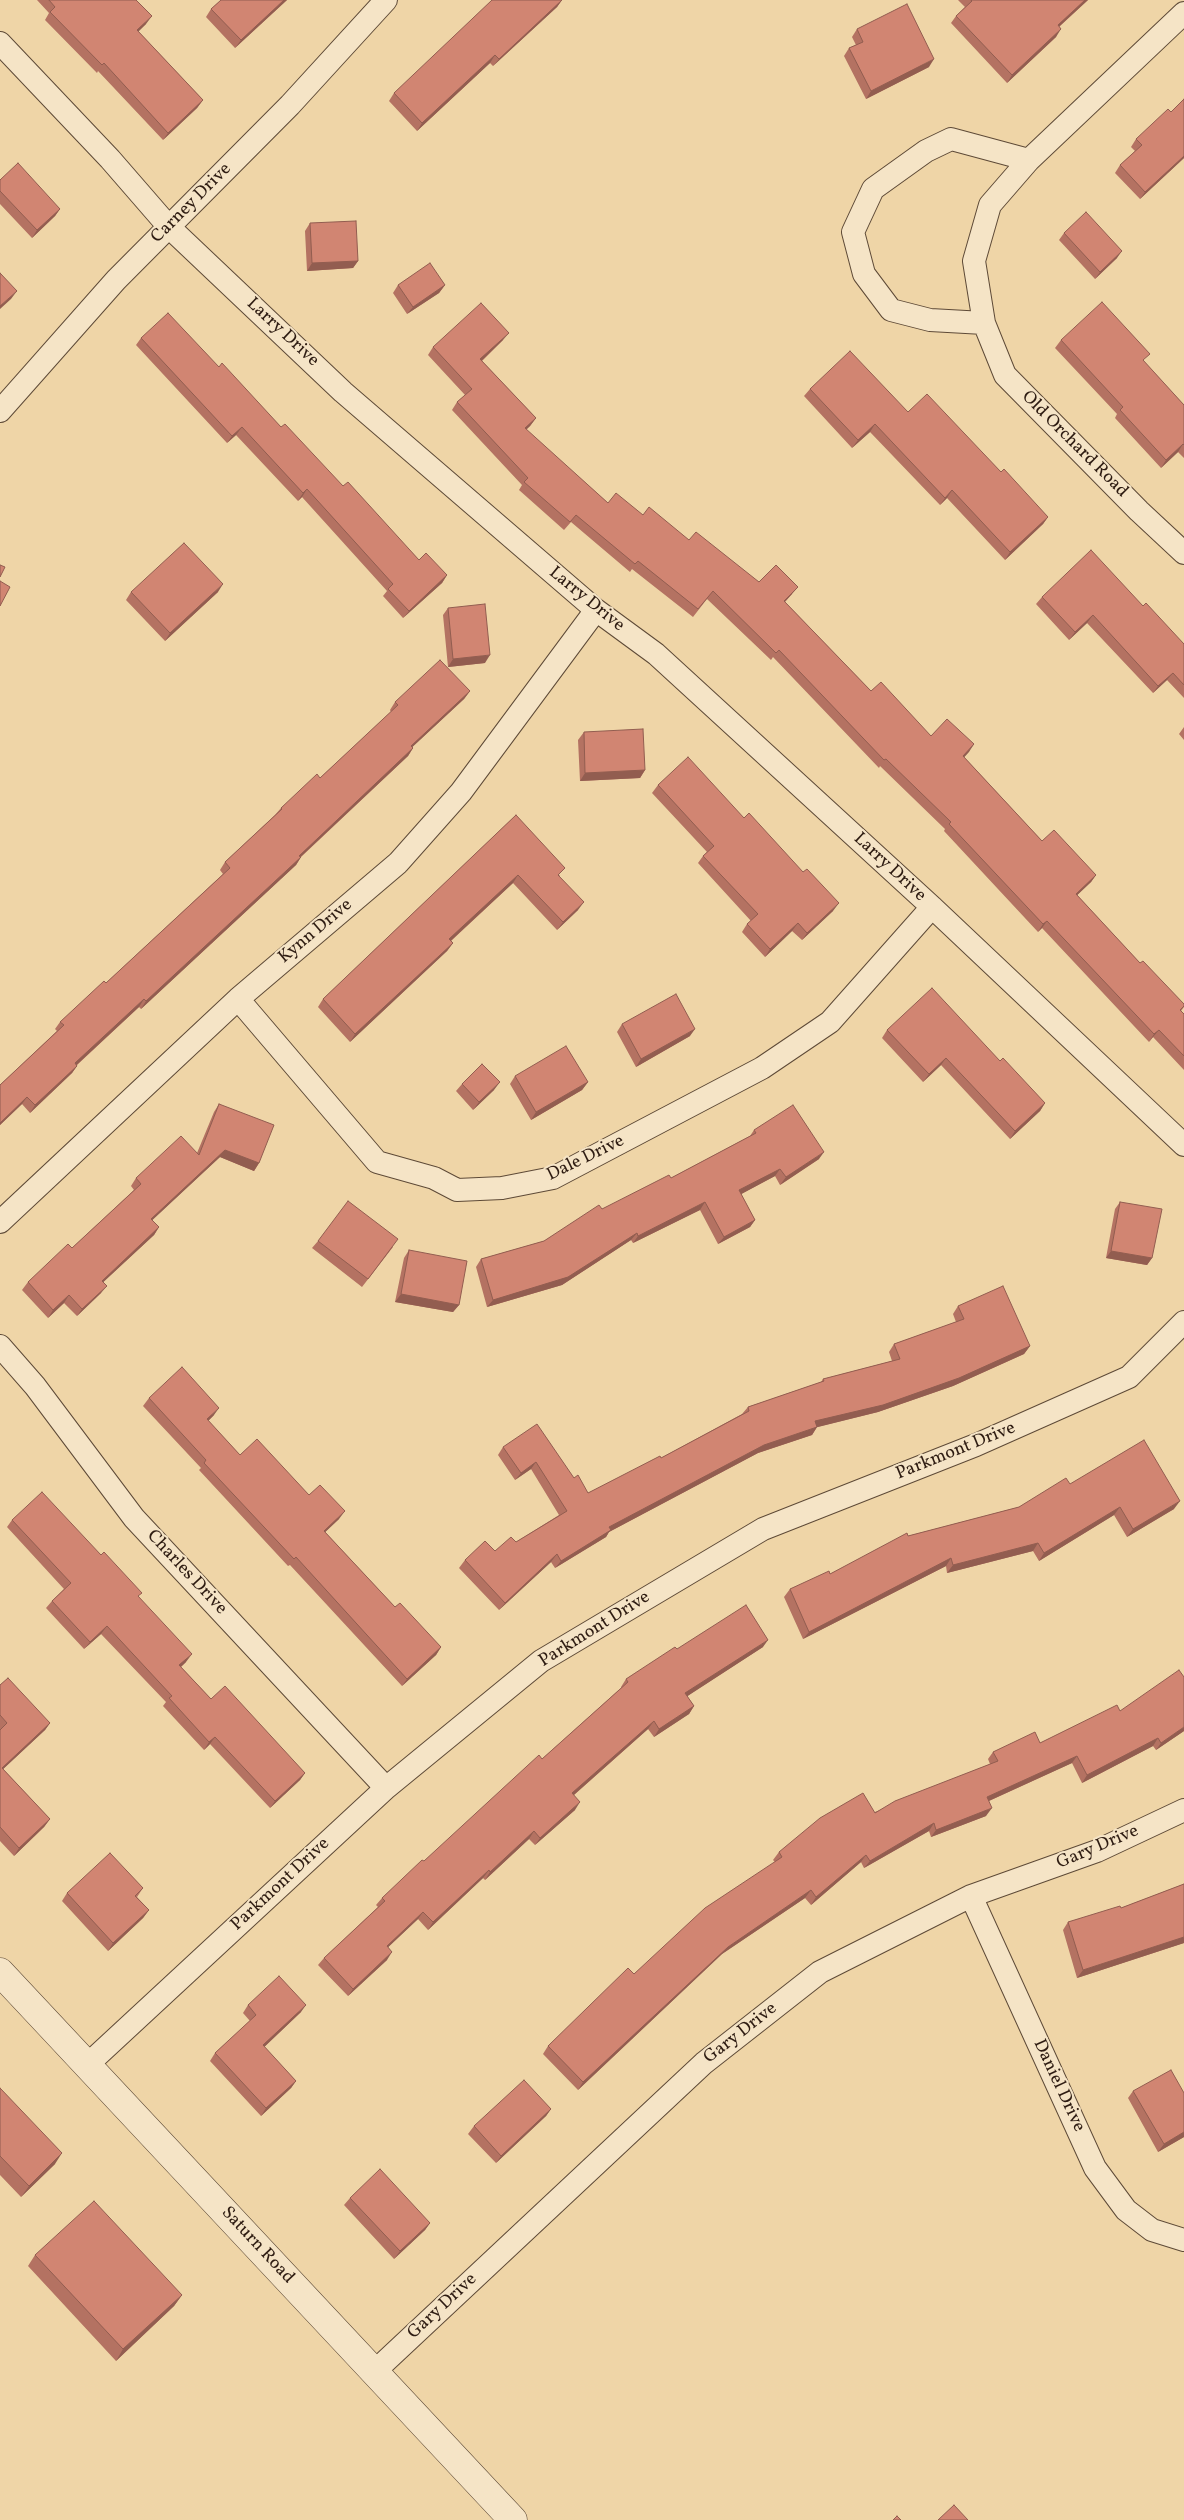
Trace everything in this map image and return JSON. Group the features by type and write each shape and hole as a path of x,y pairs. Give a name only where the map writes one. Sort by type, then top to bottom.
{"street":[{"name":"Carney Drive","path":"0,411 116,280 290,105 386,0"},
{"name":"Old Orchard Road","path":"1184,13 1029,160 990,205 974,261 984,323 1005,375 1139,511 1184,553"},
{"name":"Larry Drive","path":"0,43 110,159 169,227 344,392 596,610 656,654 932,907 1184,1146"},
{"path":"984,323 930,320 891,310 864,274 853,232 873,189 926,151 951,139 1029,160"},
{"name":"Kynn Drive","path":"0,1222 238,999 398,863 462,792 596,610"},
{"name":"Dale Drive","path":"238,999 377,1162 434,1178 457,1190 502,1188 554,1178 762,1068 830,1022 932,907"},
{"name":"Parkmont Drive","path":"86,2066 386,1788 542,1661 763,1529 976,1445 1129,1377 1184,1322"},
{"name":"Charles Drive","path":"0,1346 36,1386 134,1518 386,1788"},
{"name":"Gary Drive","path":"374,2372 704,2063 820,1972 971,1896 1097,1851 1184,1810"},
{"name":"Daniel Drive","path":"971,1896 1095,2168 1126,2210 1152,2230 1184,2240"},
{"name":"Saturn Road","path":"0,1972 513,2520"}],"building":[{"path":"49,0 136,0 152,16 137,30 203,100 168,133 104,63 102,65 50,12 55,7"},
{"path":"221,0 284,0 241,40 211,9"},
{"path":"492,0 562,0 499,59 495,55 422,123 394,93"},
{"path":"971,0 1085,0 1058,25 1061,29 1012,75 956,16"},
{"path":"907,4 934,59 871,91 849,48 863,42 857,29"},
{"path":"1184,99 1184,156 1145,192 1120,165 1142,145 1136,139 1168,109 1171,112"},
{"path":"18,163 60,209 37,230 0,191 0,180"},
{"path":"1086,212 1122,251 1100,272 1064,233"},
{"path":"356,221 358,261 312,263 310,223"},
{"path":"430,263 445,285 413,307 398,285"},
{"path":"0,273 17,291 0,306"},
{"path":"1102,302 1150,354 1143,360 1184,405 1184,445 1166,460 1120,410 1123,407 1061,340"},
{"path":"481,303 509,333 480,359 536,418 525,428 608,503 616,493 643,515 649,507 689,540 696,532 759,582 776,565 798,587 784,601 871,691 881,682 931,736 947,719 974,744 963,756 1042,841 1054,830 1096,875 1076,894 1140,963 1143,961 1184,1004 1180,1010 1184,1014 1184,1056 1159,1030 1154,1034 1047,921 1043,924 949,824 951,822 886,759 884,760 779,650 776,653 713,591 698,609 638,561 635,564 576,515 570,522 524,482 528,478 457,402 472,389 433,347"},
{"path":"168,313 219,367 222,363 281,427 285,424 343,486 348,482 419,560 426,553 447,575 409,611 388,589 393,584 307,489 303,493 242,427 232,436 141,338"},
{"path":"850,351 908,412 927,394 1001,472 1004,469 1048,517 1010,552 952,490 945,498 875,424 858,440 810,389"},
{"path":"184,543 223,584 170,633 131,592"},
{"path":"1091,550 1143,606 1146,603 1184,644 1184,685 1173,673 1158,686 1093,615 1075,632 1042,597"},
{"path":"0,565 5,567 0,577"},
{"path":"0,581 10,587 0,606"},
{"path":"485,604 490,655 453,659 448,608"},
{"path":"440,660 470,691 299,856 301,857 146,1001 144,999 75,1063 77,1066 35,1105 27,1097 0,1123 0,1085 64,1025 60,1022 104,981 106,983 230,868 225,862 317,774 320,778 398,705 395,702"},
{"path":"643,729 645,770 585,773 584,732"},
{"path":"688,757 744,818 749,813 803,872 807,869 839,903 807,933 798,923 770,949 747,924 758,914 703,856 714,846 658,785"},
{"path":"516,815 565,868 558,875 584,902 563,922 518,875 449,939 453,943 355,1034 323,999"},
{"path":"932,988 1000,1061 1003,1058 1045,1103 1015,1131 946,1058 929,1074 887,1030"},
{"path":"676,994 695,1029 641,1059 622,1024"},
{"path":"566,1046 588,1082 536,1112 515,1076"},
{"path":"482,1064 500,1082 479,1102 462,1084"},
{"path":"219,1104 274,1125 259,1163 225,1150 151,1219 159,1227 102,1281 107,1286 82,1309 69,1295 53,1310 28,1282 68,1244 72,1248 141,1184 136,1178 181,1136 199,1155"},
{"path":"793,1105 824,1152 786,1177 780,1169 739,1190 755,1220 724,1237 705,1202 638,1236 637,1233 568,1277 493,1300 481,1259 544,1241 599,1205 602,1209 669,1175 671,1178 756,1133 754,1130"},
{"path":"348,1201 398,1239 368,1279 318,1241"},
{"path":"1120,1202 1162,1209 1152,1258 1111,1251"},
{"path":"409,1250 467,1261 459,1305 401,1294"},
{"path":"1003,1286 1030,1346 959,1378 883,1405 815,1421 817,1427 764,1445 609,1527 611,1530 561,1561 557,1554 505,1603 465,1560 485,1541 495,1551 511,1537 516,1542 567,1511 536,1462 521,1473 503,1447 537,1424 574,1478 578,1475 588,1493 660,1456 661,1458 749,1411 748,1407 824,1381 823,1379 900,1359 894,1344 964,1319 958,1306"},
{"path":"182,1367 219,1408 207,1419 240,1455 257,1439 309,1495 320,1485 345,1511 324,1531 395,1607 400,1603 441,1647 407,1679 296,1557 294,1559 204,1463 206,1460 149,1398"},
{"path":"1144,1440 1180,1501 1133,1529 1120,1507 1044,1553 1038,1543 953,1565 951,1558 809,1632 790,1589 829,1571 830,1574 907,1533 908,1536 1019,1507 1066,1478 1070,1484"},
{"path":"42,1492 101,1555 104,1552 142,1593 138,1596 192,1654 179,1665 211,1699 225,1686 305,1773 275,1801 215,1737 209,1742 169,1698 172,1696 107,1626 90,1642 52,1601 71,1583 12,1520"},
{"path":"746,1605 768,1640 685,1693 694,1706 659,1729 654,1721 572,1793 580,1802 540,1838 534,1831 433,1922 423,1912 387,1946 392,1952 353,1989 324,1958 385,1901 382,1898 422,1860 424,1861 539,1755 542,1759 628,1682 626,1679 675,1647 677,1649"},
{"path":"1179,1670 1184,1677 1184,1727 1161,1743 1158,1738 1087,1775 1077,1756 987,1797 992,1808 936,1830 934,1823 870,1861 866,1855 816,1897 811,1890 728,1947 583,2082 548,2046 628,1968 634,1974 705,1908 782,1857 779,1852 820,1818 863,1793 875,1813 895,1801 998,1761 993,1752 1035,1732 1040,1743 1117,1705 1120,1711"},
{"path":"8,1678 50,1723 2,1768 50,1819 19,1848 0,1827 0,1730 7,1723 0,1715 0,1685"},
{"path":"110,1853 143,1888 135,1896 149,1910 113,1943 67,1893"},
{"path":"1184,1884 1184,1937 1083,1970 1068,1922 1120,1906 1121,1908"},
{"path":"279,1976 306,2005 263,2045 296,2081 266,2108 215,2053 256,2015 248,2005"},
{"path":"1171,2070 1184,2093 1184,2132 1164,2144 1133,2091"},
{"path":"524,2080 551,2109 501,2156 474,2126"},
{"path":"0,2088 62,2153 29,2186 0,2156"},
{"path":"380,2169 430,2223 400,2251 350,2198"},
{"path":"94,2201 182,2295 123,2349 35,2255"},
{"path":"954,2505 968,2520 938,2520"},
{"path":"897,2516 901,2520 893,2520"}]}
